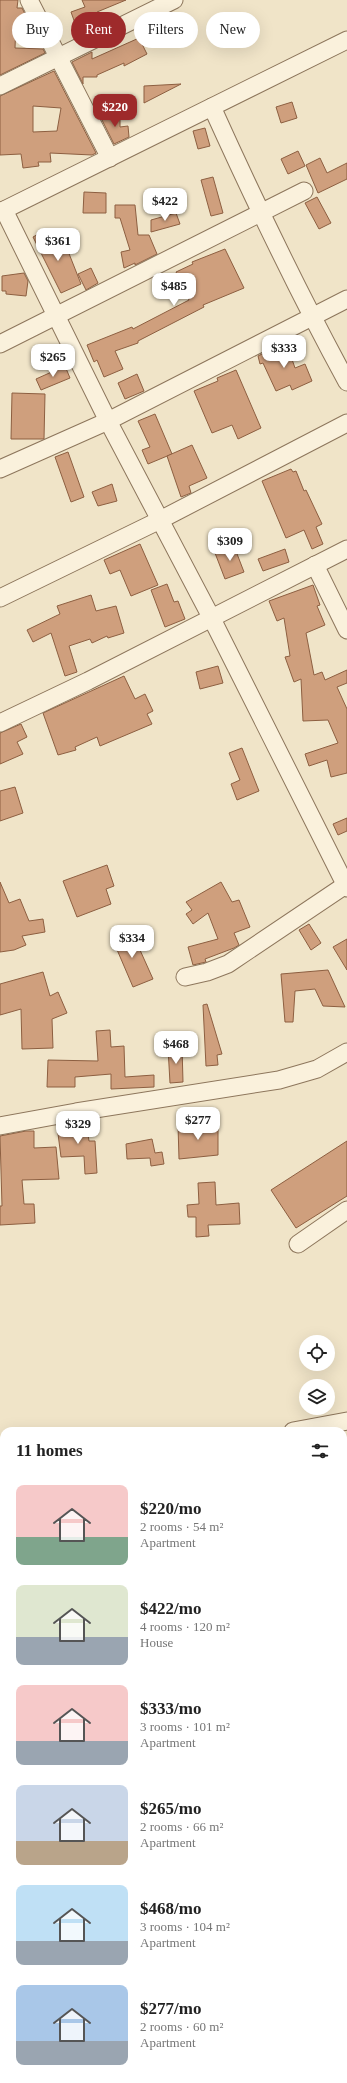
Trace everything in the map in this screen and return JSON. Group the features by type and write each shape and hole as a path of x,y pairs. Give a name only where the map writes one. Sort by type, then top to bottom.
{"street":[{"path":"29,0 110,158"},
{"path":"0,86 174,0"},
{"path":"185,977 206,972 228,964 347,886 211,618 108,421 57,315 2,211 347,40"},
{"path":"212,107 260,213 311,317 347,382"},
{"path":"0,344 304,191"},
{"path":"0,469 108,421 347,299"},
{"path":"0,598 160,520 347,423"},
{"path":"0,723 88,681 347,550"},
{"path":"315,565 347,630"},
{"path":"0,1126 76,1112 279,1080 317,1069 347,1052"},
{"path":"298,1244 347,1210"},
{"path":"317,1427 347,1422"}],"building":[{"path":"0,0 18,0 17,8 22,8 24,12 12,12 12,48 43,49 45,53 0,75"},
{"path":"82,0 126,0 97,12 71,12 85,7"},
{"path":"134,40 134,48 144,48 147,54 124,66 124,63 97,75 97,77 83,77 83,84 72,62 92,52 92,59 117,48 126,48 126,44"},
{"path":"54,71 96,153 92,155 50,153 51,162 38,162 39,166 23,168 21,154 0,155 0,96","holes":["33,106 61,108 57,131 33,132"]},
{"path":"181,84 144,103 144,86"},
{"path":"292,102 297,118 281,123 276,107"},
{"path":"120,115 120,127 128,126 129,137 114,144 100,116"},
{"path":"205,128 210,146 198,149 193,131"},
{"path":"298,151 305,166 288,174 281,159"},
{"path":"320,158 327,173 347,163 347,179 318,193 306,165"},
{"path":"213,177 223,213 211,216 201,180"},
{"path":"84,192 106,193 106,213 83,213"},
{"path":"317,197 331,223 319,229 305,203"},
{"path":"115,205 135,205 138,235 149,235 157,254 135,265 135,263 124,268 121,252 130,250 120,218 115,218"},
{"path":"176,213 180,224 151,232 151,220"},
{"path":"44,231 49,241 57,237 66,252 68,251 81,284 61,293 33,237"},
{"path":"225,249 244,288 203,305 204,307 138,341 138,343 115,351 123,369 104,377 97,360 94,362 87,345 132,327 133,329 189,300 176,272 193,264 192,262"},
{"path":"91,268 98,283 86,290 78,274"},
{"path":"24,273 28,281 26,296 6,294 6,291 2,291 2,276"},
{"path":"286,342 295,368 305,364 312,381 292,390 290,385 276,391 263,363 260,364 258,356"},
{"path":"65,366 70,378 41,390 36,379"},
{"path":"236,370 261,428 238,439 232,425 212,433 194,391 218,381 217,378"},
{"path":"137,374 144,391 125,399 118,383"},
{"path":"12,393 45,394 44,439 11,439"},
{"path":"155,414 172,454 148,464 142,450 150,447 138,421"},
{"path":"192,445 207,478 189,486 191,493 181,497 167,456"},
{"path":"68,452 84,497 71,502 55,457"},
{"path":"291,469 293,472 296,471 304,491 306,490 322,524 316,527 323,544 312,549 304,530 286,538 262,481"},
{"path":"112,484 117,501 98,506 92,492"},
{"path":"140,544 158,585 131,596 120,570 110,574 104,560"},
{"path":"234,546 244,572 225,579 215,553"},
{"path":"285,549 289,562 263,571 258,559"},
{"path":"167,584 174,602 178,601 185,619 165,627 151,590"},
{"path":"313,585 320,605 317,606 325,625 306,633 314,675 322,672 325,680 347,670 347,683 337,687 347,709 347,773 331,777 327,760 309,766 305,754 338,743 328,720 303,721 301,679 294,682 285,657 290,656 284,618 277,621 269,601"},
{"path":"91,595 96,611 116,606 124,633 108,638 107,636 92,643 90,639 69,646 77,672 65,676 51,633 33,642 27,630 60,614 57,606"},
{"path":"218,666 223,683 200,689 196,672"},
{"path":"124,676 135,699 145,694 153,711 147,714 152,724 100,746 97,737 75,747 76,750 58,755 43,713"},
{"path":"21,724 27,737 17,742 23,754 0,764 0,733"},
{"path":"242,748 259,791 237,800 231,784 240,780 229,753"},
{"path":"15,787 23,813 0,821 0,791"},
{"path":"347,818 347,831 338,835 333,824"},
{"path":"107,865 114,886 106,889 111,904 77,917 63,881"},
{"path":"0,882 9,903 20,899 29,921 43,919 45,932 22,936 26,945 14,950 0,952"},
{"path":"221,882 232,902 239,900 250,927 234,933 239,945 205,959 206,962 193,965 188,947 218,939 208,913 193,924 186,914 192,910 186,902"},
{"path":"309,924 321,943 311,950 299,930"},
{"path":"131,930 153,979 133,987 112,938"},
{"path":"347,939 347,970 333,947"},
{"path":"328,970 345,1007 323,1006 315,989 295,991 293,1022 285,1022 281,974"},
{"path":"43,972 50,996 58,992 67,1013 52,1019 53,1048 22,1049 21,1009 0,1015 0,984"},
{"path":"207,1004 222,1054 217,1055 218,1065 206,1066 203,1005"},
{"path":"110,1030 111,1047 124,1046 125,1077 154,1075 154,1087 111,1089 111,1074 75,1077 75,1087 47,1087 48,1060 98,1061 96,1031"},
{"path":"182,1047 183,1082 170,1083 168,1048"},
{"path":"86,1121 89,1141 95,1141 97,1173 85,1174 84,1156 61,1157 57,1126"},
{"path":"178,1125 218,1125 218,1155 179,1159"},
{"path":"34,1131 34,1148 56,1147 59,1179 22,1180 24,1204 34,1204 35,1223 0,1225 0,1206 2,1206 0,1136"},
{"path":"152,1139 155,1153 162,1152 164,1164 151,1166 150,1158 127,1159 126,1144"},
{"path":"347,1141 347,1196 296,1228 271,1190"},
{"path":"215,1182 216,1205 239,1203 240,1224 208,1225 209,1236 196,1237 196,1217 188,1217 187,1205 199,1204 198,1183"}]}
